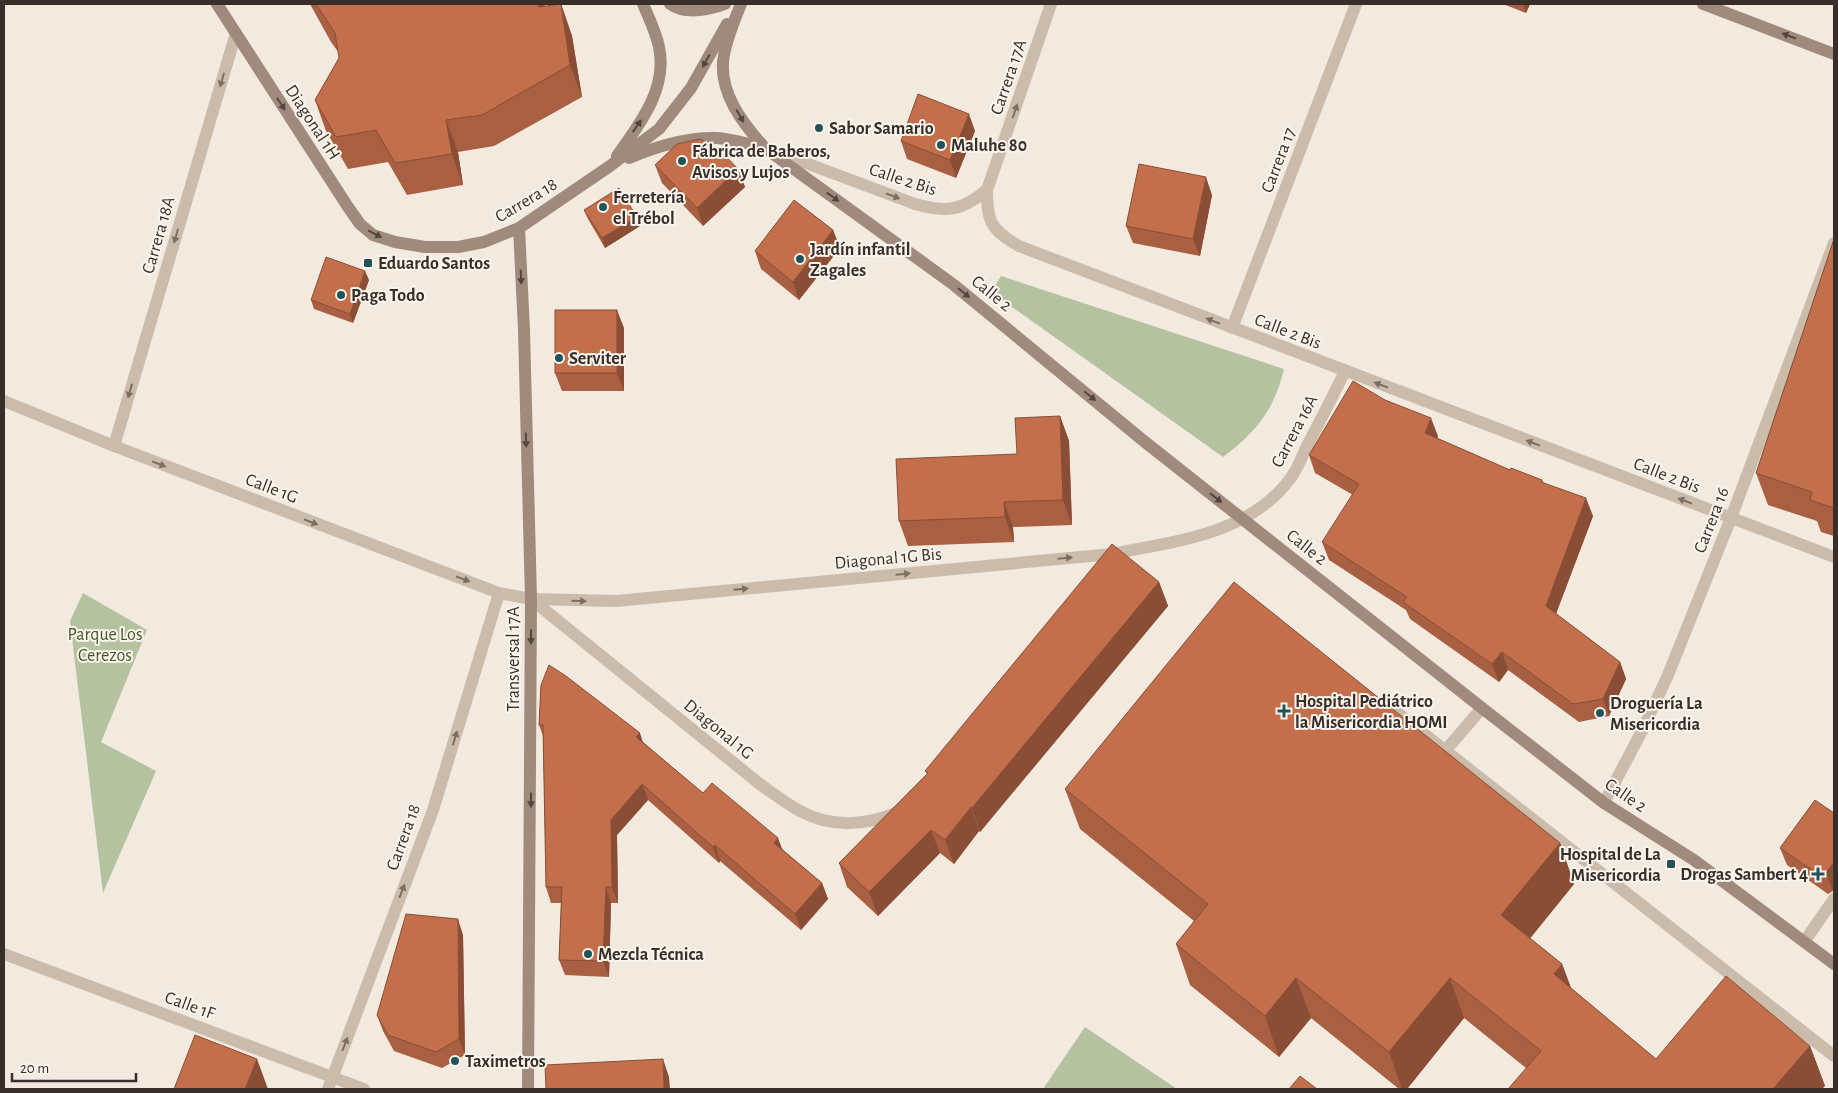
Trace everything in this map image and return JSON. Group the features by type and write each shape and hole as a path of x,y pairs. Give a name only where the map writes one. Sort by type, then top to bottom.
{"street":[{"name":"Diagonal 1H","path":"217,4 356,218 373,235 395,242"},
{"name":"Carrera 18","path":"610,166 646,113 655,92 660,68 660,48 643,4"},
{"path":"670,4 686,10 714,8 725,4"},
{"name":"Carrera 18","path":"395,242 425,247 458,247 484,242 519,228 610,166 659,129 691,88 740,4"},
{"name":"Carrera 18","path":"740,4 725,49 723,71 728,92 737,112 747,129 765,148"},
{"name":"Carrera 17A","path":"987,190 1051,4"},
{"name":"Carrera 17","path":"1232,328 1356,4"},
{"path":"1703,4 1834,54"},
{"name":"Carrera 18A","path":"114,446 236,33"},
{"name":"Carrera 18","path":"610,166 648,150 695,140 716,138 765,148"},
{"name":"Calle 2 Bis","path":"765,148 915,204 934,209 957,208 972,202 987,190"},
{"name":"Calle 2","path":"765,148 954,285 1243,520 1604,802 1694,860 1834,964"},
{"name":"Calle 2 Bis","path":"987,190 987,211 994,227 1004,238 1019,246 1834,557"},
{"name":"Transversal 17A","path":"519,228 524,330 531,599 528,1089"},
{"name":"Carrera 16","path":"1604,802 1642,731 1668,675 1731,518 1834,243"},
{"name":"Carrera 16A","path":"1243,520 1273,498 1290,479 1345,371"},
{"name":"Calle 1G","path":"4,401 114,446 499,593 531,599"},
{"name":"Diagonal 1G Bis","path":"531,599 616,601 1112,554 1192,538 1243,520"},
{"path":"1100,569 1112,554"},
{"name":"Carrera 18","path":"330,1083 433,810 499,593"},
{"name":"Diagonal 1G","path":"531,599 761,785 800,811 829,822 860,824 886,818 908,807"},
{"path":"1378,697 1834,1056"},
{"path":"1446,751 1482,708"},
{"path":"1804,942 1834,900"},
{"name":"Calle 1F","path":"4,954 330,1083 364,1089"}],"green space":[{"path":"1001,276 1284,369 1275,396 1255,429 1223,457 991,292"},
{"name":"Parque Los Cerezos","path":"83,593 147,630 101,742 156,771 103,893 70,621"},
{"path":"1085,1027 1177,1089 1043,1089"}],"building":[{"path":"316,4 538,4 539,7 561,4 570,65 482,115 446,120 452,154 395,163 376,130 336,137 315,100 339,58 335,33"},
{"path":"918,94 969,114 950,160 901,141"},
{"path":"700,139 719,149 738,169 697,208 655,165 677,144"},
{"path":"1139,164 1206,177 1193,239 1126,226"},
{"path":"619,188 637,217 602,238 584,210"},
{"path":"794,200 833,230 793,282 755,251"},
{"path":"1834,239 1834,508 1810,500 1812,492 1756,473"},
{"name":"Paga Todo","path":"326,257 365,271 350,314 311,300"},
{"path":"555,310 617,310 617,373 555,373"},
{"path":"1353,381 1385,400 1431,418 1425,433 1510,470 1511,468 1542,480 1541,482 1586,498 1546,606 1620,662 1603,699 1573,704 1502,652 1492,664 1403,602 1407,597 1322,542 1359,484 1309,455"},
{"path":"1060,416 1063,500 1004,502 1005,517 899,521 896,459 1017,454 1015,418"},
{"path":"1112,544 1159,582 945,840 931,830 869,892 839,863 928,773 925,771"},
{"path":"1234,582 1560,843 1501,915 1562,964 1554,974 1656,1059 1726,976 1810,1046 1773,1089 1508,1089 1541,1051 1450,978 1389,1052 1296,978 1265,1016 1176,944 1208,904 1065,789"},
{"path":"549,665 640,733 636,737 703,793 712,783 778,838 774,843 822,883 795,914 715,845 713,847 642,784 611,820 612,887 606,887 603,961 559,960 562,887 546,887 543,725 539,725 541,685"},
{"path":"1815,800 1834,813 1834,862 1826,873 1821,876 1780,848"},
{"path":"406,914 458,919 459,1039 436,1052 388,1035 377,1015"},
{"path":"195,1035 257,1059 245,1089 174,1089"},
{"path":"663,1059 664,1089 546,1089 545,1065"},
{"path":"1300,1076 1317,1089 1289,1089"}],"place":[{"name":"Sabor Samario","path":"819,128"},
{"name":"Maluhe 80","path":"941,145"},
{"name":"Fábrica de Baberos, Avisos y Lujos","path":"682,161"},
{"name":"Ferretería el Trébol","path":"603,207"},
{"name":"Jardín infantil Zagales","path":"800,259"},
{"name":"Eduardo Santos","path":"368,263"},
{"name":"Paga Todo","path":"341,295"},
{"name":"Serviter","path":"559,358"},
{"name":"Hospital Pediátrico la Misericordia HOMI","path":"1284,711"},
{"name":"Droguería La Misericordia","path":"1600,713"},
{"name":"Hospital de La Misericordia","path":"1671,864"},
{"name":"Drogas Sambert 4","path":"1818,874"},
{"name":"Mezcla Técnica","path":"588,954"},
{"name":"Taximetros","path":"455,1061"}]}
